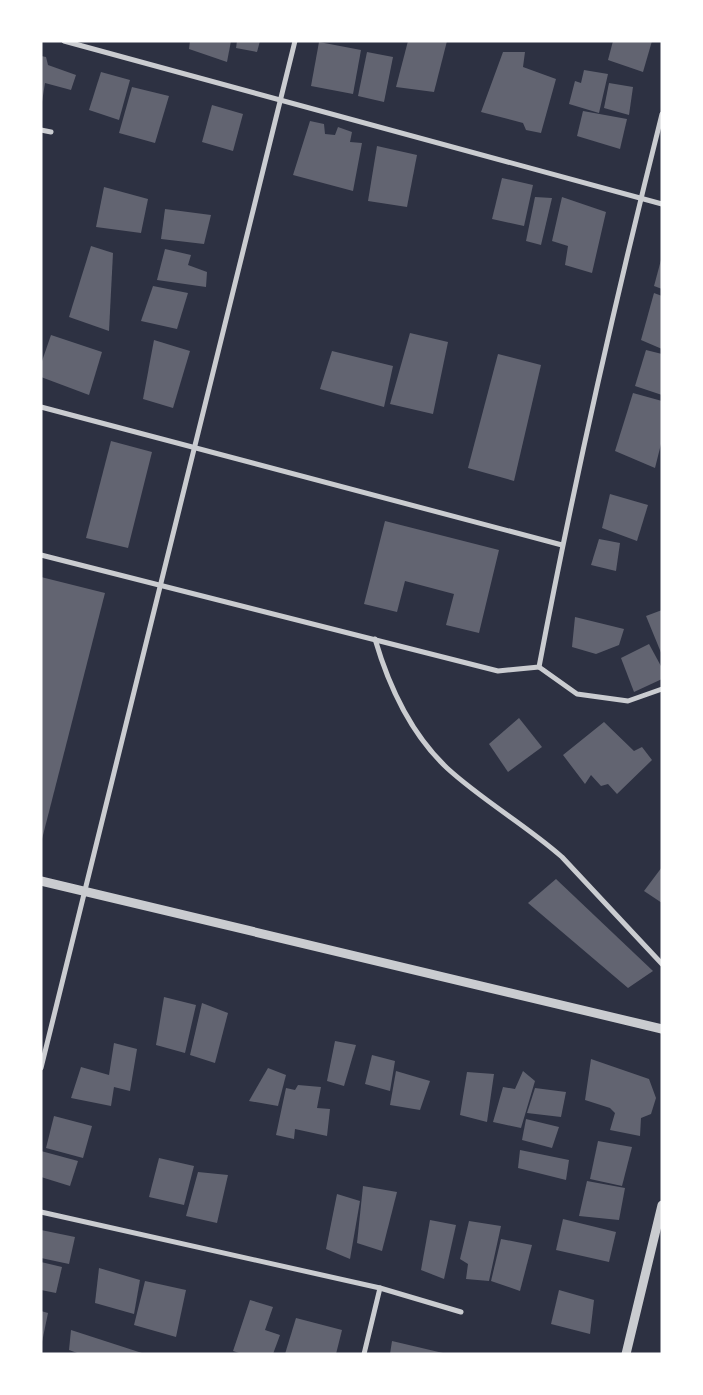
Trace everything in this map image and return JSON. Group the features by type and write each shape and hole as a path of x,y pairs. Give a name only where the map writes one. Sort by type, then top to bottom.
{"street":[{"path":"64,41 662,204"},
{"path":"41,1068 295,41"},
{"path":"539,667 562,545 662,114"},
{"path":"41,130 52,132"},
{"path":"41,407 562,545"},
{"path":"41,555 498,671 539,667 577,694 628,701 662,689"},
{"path":"375,639 385,672 400,706 424,742 447,768 562,857 662,964"},
{"path":"41,881 662,1029"},
{"path":"626,1354 662,1205"},
{"path":"41,1212 380,1288 461,1312"},
{"path":"364,1354 380,1288"}],"building":[{"path":"190,41 231,41 227,62 189,49"},
{"path":"237,41 260,41 257,52 236,48"},
{"path":"408,41 447,41 434,92 396,87"},
{"path":"613,41 652,41 643,72 608,60"},
{"path":"319,42 361,50 353,94 311,86"},
{"path":"367,52 393,57 384,102 358,96"},
{"path":"503,52 525,52 523,67 556,79 541,133 526,130 523,123 481,112"},
{"path":"41,56 46,57 48,65 76,75 71,90 45,83 42,102"},
{"path":"584,70 608,74 599,113 569,104 575,81 581,83"},
{"path":"101,72 130,80 119,120 89,110"},
{"path":"609,83 633,87 629,115 604,108"},
{"path":"132,87 169,96 155,143 119,133"},
{"path":"212,105 243,114 233,151 202,142"},
{"path":"583,111 627,119 620,149 577,136"},
{"path":"310,121 324,124 325,134 335,135 338,127 352,132 350,142 362,143 353,191 293,175"},
{"path":"377,146 417,155 407,207 368,201"},
{"path":"502,178 533,185 524,226 492,219"},
{"path":"104,187 148,199 141,233 96,227"},
{"path":"535,197 552,198 541,245 526,241"},
{"path":"562,197 606,212 592,273 565,265 568,246 552,241"},
{"path":"165,209 211,215 204,244 161,239"},
{"path":"91,246 113,253 109,331 69,317"},
{"path":"165,249 191,255 188,265 207,272 206,287 157,280"},
{"path":"662,260 662,289 654,286"},
{"path":"153,286 188,293 177,329 141,321"},
{"path":"654,293 662,296 662,349 641,340"},
{"path":"410,333 448,342 433,414 390,404"},
{"path":"51,335 102,352 89,395 41,377 41,364"},
{"path":"154,340 190,351 173,408 143,399"},
{"path":"646,350 662,354 662,395 635,386"},
{"path":"332,351 393,366 384,407 320,389"},
{"path":"498,354 541,365 514,481 468,468"},
{"path":"633,393 662,401 662,440 655,468 615,451"},
{"path":"111,441 152,452 128,548 86,538"},
{"path":"610,494 648,505 637,541 602,528"},
{"path":"385,521 499,550 479,633 446,625 454,594 405,581 397,612 364,604"},
{"path":"599,539 620,543 616,571 591,565"},
{"path":"41,577 105,593 42,839 41,839"},
{"path":"662,610 662,655 646,616"},
{"path":"575,617 624,629 619,645 596,654 572,647"},
{"path":"649,644 662,668 662,679 634,692 621,658"},
{"path":"519,718 542,747 508,772 489,744"},
{"path":"604,722 634,751 642,747 652,760 617,794 608,784 601,786 591,775 585,784 563,755"},
{"path":"662,867 662,903 644,891"},
{"path":"556,879 653,971 628,988 528,903"},
{"path":"164,997 196,1005 185,1053 156,1045"},
{"path":"202,1003 228,1013 215,1063 190,1055"},
{"path":"335,1041 356,1045 344,1086 327,1081"},
{"path":"114,1043 137,1049 130,1091 114,1087 111,1106 71,1098 81,1067 109,1075"},
{"path":"372,1055 395,1061 390,1091 365,1084"},
{"path":"591,1059 649,1079 656,1098 651,1114 641,1118 640,1136 610,1130 615,1113 610,1108 585,1100"},
{"path":"268,1068 286,1075 278,1106 249,1101"},
{"path":"396,1071 430,1081 420,1110 390,1105"},
{"path":"523,1071 535,1081 521,1128 493,1122 503,1087 515,1089"},
{"path":"467,1072 494,1074 487,1122 460,1115"},
{"path":"298,1085 321,1087 317,1108 330,1109 327,1136 295,1129 294,1139 276,1135 286,1088 295,1090"},
{"path":"535,1088 566,1092 561,1117 527,1113"},
{"path":"54,1116 92,1126 83,1158 46,1148"},
{"path":"526,1119 559,1127 552,1148 522,1140"},
{"path":"598,1141 632,1147 622,1186 590,1179"},
{"path":"520,1150 569,1160 566,1180 518,1168"},
{"path":"41,1151 78,1161 70,1186 41,1177"},
{"path":"159,1158 194,1166 184,1205 149,1197"},
{"path":"198,1172 228,1175 217,1223 186,1216"},
{"path":"587,1181 625,1188 619,1220 579,1216"},
{"path":"363,1186 397,1192 382,1251 357,1243"},
{"path":"337,1194 360,1201 350,1259 326,1249"},
{"path":"563,1219 616,1232 609,1262 556,1250"},
{"path":"430,1220 456,1225 444,1279 421,1270"},
{"path":"469,1221 501,1226 489,1281 466,1279 468,1264 460,1259"},
{"path":"41,1230 75,1237 69,1264 41,1258"},
{"path":"501,1239 532,1245 520,1291 491,1281"},
{"path":"41,1262 62,1267 56,1293 41,1290"},
{"path":"99,1268 140,1280 134,1314 95,1303"},
{"path":"145,1281 186,1290 176,1337 134,1325"},
{"path":"559,1290 594,1300 590,1334 551,1324"},
{"path":"250,1300 273,1307 265,1330 280,1335 273,1354 242,1354 233,1351"},
{"path":"41,1311 48,1313 42,1342 41,1342"},
{"path":"296,1318 342,1330 336,1354 285,1354"},
{"path":"71,1330 142,1354 80,1354 69,1350"},
{"path":"392,1341 443,1353 443,1354 390,1354"}]}
